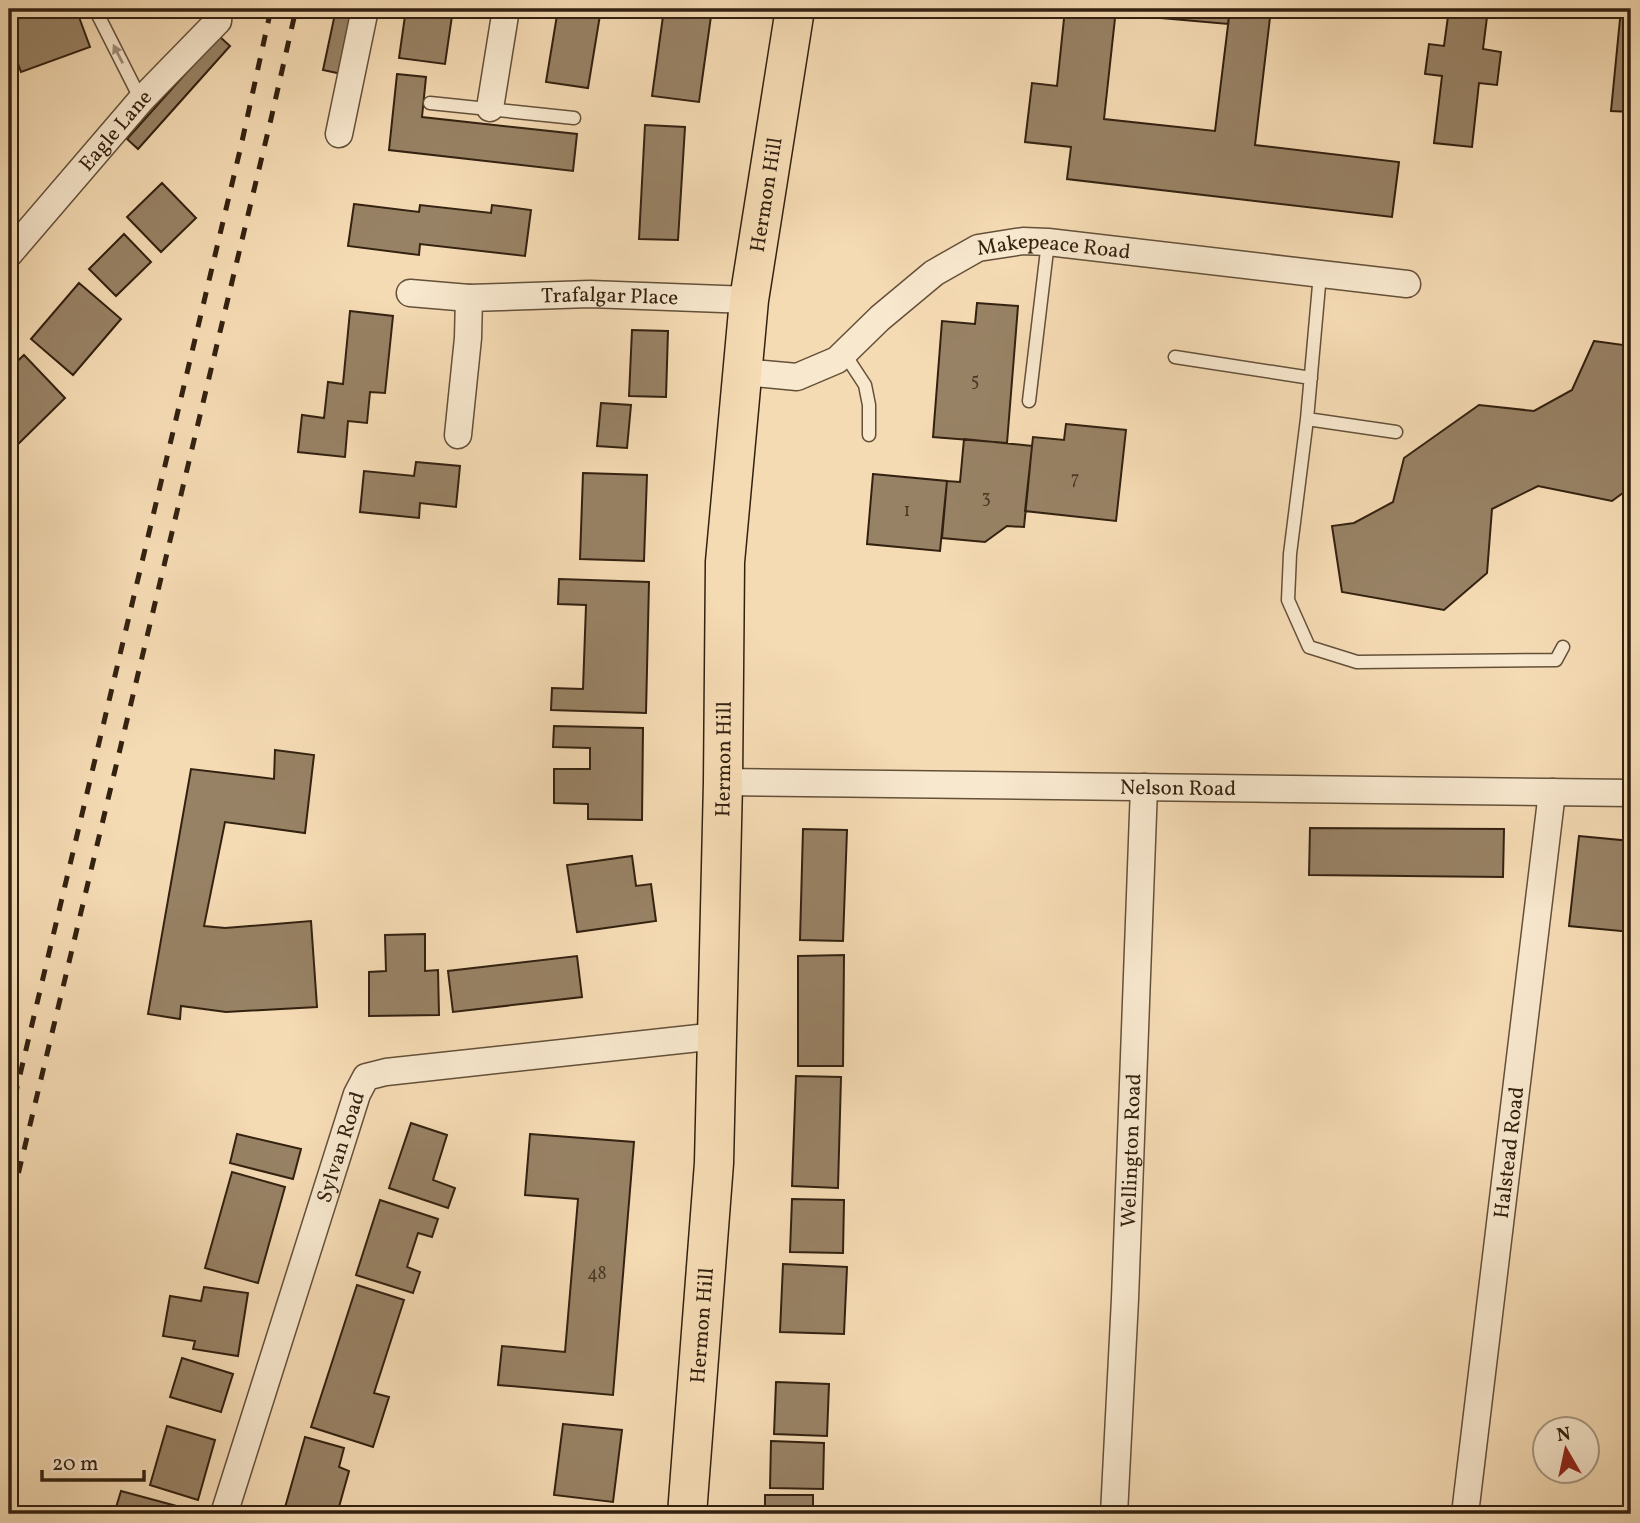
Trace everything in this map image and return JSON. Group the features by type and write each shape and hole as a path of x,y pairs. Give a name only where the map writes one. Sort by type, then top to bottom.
{"main road":[{"name":"Hermon Hill","path":"687,1514 714,1163 725,562 749,300 795,9"}],"street":[{"name":"Eagle Lane","path":"9,254 141,100 218,21 219,9"},
{"path":"339,134 365,9"},
{"path":"490,108 506,9"},
{"name":"Makepeace Road","path":"743,372 797,377 837,360 880,318 934,273 978,248 1023,241 1407,284"},
{"name":"Trafalgar Place","path":"410,293 470,298 590,294 749,300"},
{"path":"458,435 470,298"},
{"name":"Nelson Road","path":"723,782 1631,793"},
{"name":"Wellington Road","path":"1114,1514 1144,786"},
{"name":"Halstead Road","path":"1465,1514 1552,792"},
{"name":"Sylvan Road","path":"224,1514 357,1094 366,1077 386,1072 717,1036"}],"lane":[{"path":"95,9 141,100"},
{"path":"430,103 574,118"},
{"path":"1029,401 1048,242"},
{"path":"1320,274 1307,419 1290,554 1288,600 1309,647 1357,662 1556,660 1563,646"},
{"path":"844,353 864,385 869,405 869,435"},
{"path":"1175,357 1311,377"},
{"path":"1307,419 1396,432"}],"building":[{"path":"43,9 76,9 90,47 21,72 9,39 9,22"},
{"path":"336,9 355,9 342,74 323,70"},
{"path":"406,9 453,9 445,64 399,58"},
{"path":"558,9 601,9 588,88 546,82"},
{"path":"664,9 712,9 699,102 652,96"},
{"path":"1065,9 1116,9 1104,119 1215,131 1230,9 1271,9 1255,145 1399,162 1392,217 1067,179 1071,147 1025,142 1032,83 1057,86"},
{"path":"1116,9 1230,9 1228,24 1116,14"},
{"path":"1449,9 1488,9 1483,49 1501,52 1497,85 1479,83 1472,147 1434,143 1442,76 1425,74 1429,44 1444,46"},
{"path":"1621,9 1631,9 1631,112 1611,111"},
{"path":"219,36 230,46 138,149 127,139"},
{"path":"397,74 426,77 422,117 577,134 573,171 389,150"},
{"path":"645,125 685,127 678,240 639,239"},
{"path":"162,183 196,218 161,252 127,217"},
{"path":"354,204 419,212 420,205 491,213 492,205 531,210 525,256 420,244 419,255 348,246"},
{"path":"124,234 151,262 116,296 89,269"},
{"path":"79,283 121,319 73,375 31,339"},
{"path":"977,303 1018,306 1007,443 933,437 942,321 975,324"},
{"path":"350,311 393,316 385,393 370,392 367,423 348,421 345,457 298,452 302,415 324,418 328,382 343,384"},
{"path":"632,330 668,331 666,397 629,396"},
{"path":"1594,341 1631,346 1631,487 1612,501 1538,486 1492,509 1487,573 1444,610 1342,592 1332,526 1354,523 1393,502 1404,458 1479,405 1534,411 1572,390"},
{"path":"24,355 65,398 9,453 9,369"},
{"path":"601,403 631,405 627,448 597,446"},
{"path":"1066,424 1126,430 1116,521 1025,511 1033,437 1064,440"},
{"path":"964,439 1032,446 1024,527 1007,526 985,542 942,538 947,481 960,482"},
{"path":"416,462 460,466 456,507 420,503 419,518 360,512 364,471 414,476"},
{"path":"583,473 647,475 644,561 580,559"},
{"path":"873,474 947,481 940,551 867,544"},
{"path":"559,579 649,582 646,713 551,710 552,688 583,689 586,605 558,604"},
{"path":"554,726 643,728 642,820 588,819 588,804 554,803 554,769 590,769 590,748 553,747"},
{"path":"275,750 314,755 305,833 225,822 204,926 225,928 311,921 317,1007 226,1012 181,1006 180,1019 148,1014 191,769 274,779"},
{"path":"1310,828 1504,829 1503,877 1309,875"},
{"path":"803,829 847,830 843,941 800,940"},
{"path":"1579,836 1631,841 1631,932 1569,926"},
{"path":"632,856 636,886 651,884 656,921 577,932 567,865"},
{"path":"425,934 425,971 438,970 439,1015 369,1016 369,972 386,971 385,935"},
{"path":"844,955 843,1066 798,1066 798,956"},
{"path":"577,956 582,997 453,1012 448,971"},
{"path":"796,1076 841,1077 838,1188 792,1186"},
{"path":"411,1123 447,1135 433,1180 455,1188 448,1208 389,1188"},
{"path":"237,1134 301,1149 293,1179 230,1163"},
{"path":"530,1134 634,1142 613,1395 498,1385 502,1346 565,1352 578,1199 525,1195"},
{"path":"232,1172 285,1187 258,1283 205,1268"},
{"path":"792,1199 844,1200 843,1253 790,1252"},
{"path":"380,1200 438,1219 432,1237 418,1233 407,1267 420,1272 413,1293 356,1275"},
{"path":"783,1264 847,1267 844,1334 780,1332"},
{"path":"357,1285 404,1300 374,1393 389,1397 373,1447 311,1427"},
{"path":"204,1287 248,1293 238,1356 193,1349 195,1341 163,1336 170,1296 201,1301"},
{"path":"182,1358 233,1374 221,1412 170,1397"},
{"path":"776,1382 829,1384 827,1436 774,1434"},
{"path":"563,1424 622,1430 613,1502 554,1495"},
{"path":"167,1426 215,1440 198,1500 150,1485"},
{"path":"305,1437 344,1448 339,1467 349,1471 337,1514 295,1514 284,1511"},
{"path":"771,1441 824,1443 823,1489 770,1488"},
{"path":"121,1491 184,1508 182,1514 114,1514"},
{"path":"765,1495 813,1495 813,1514 765,1514"}],"railway":[{"path":"9,1121 241,146 271,9"},
{"path":"9,1220 296,9"}]}
